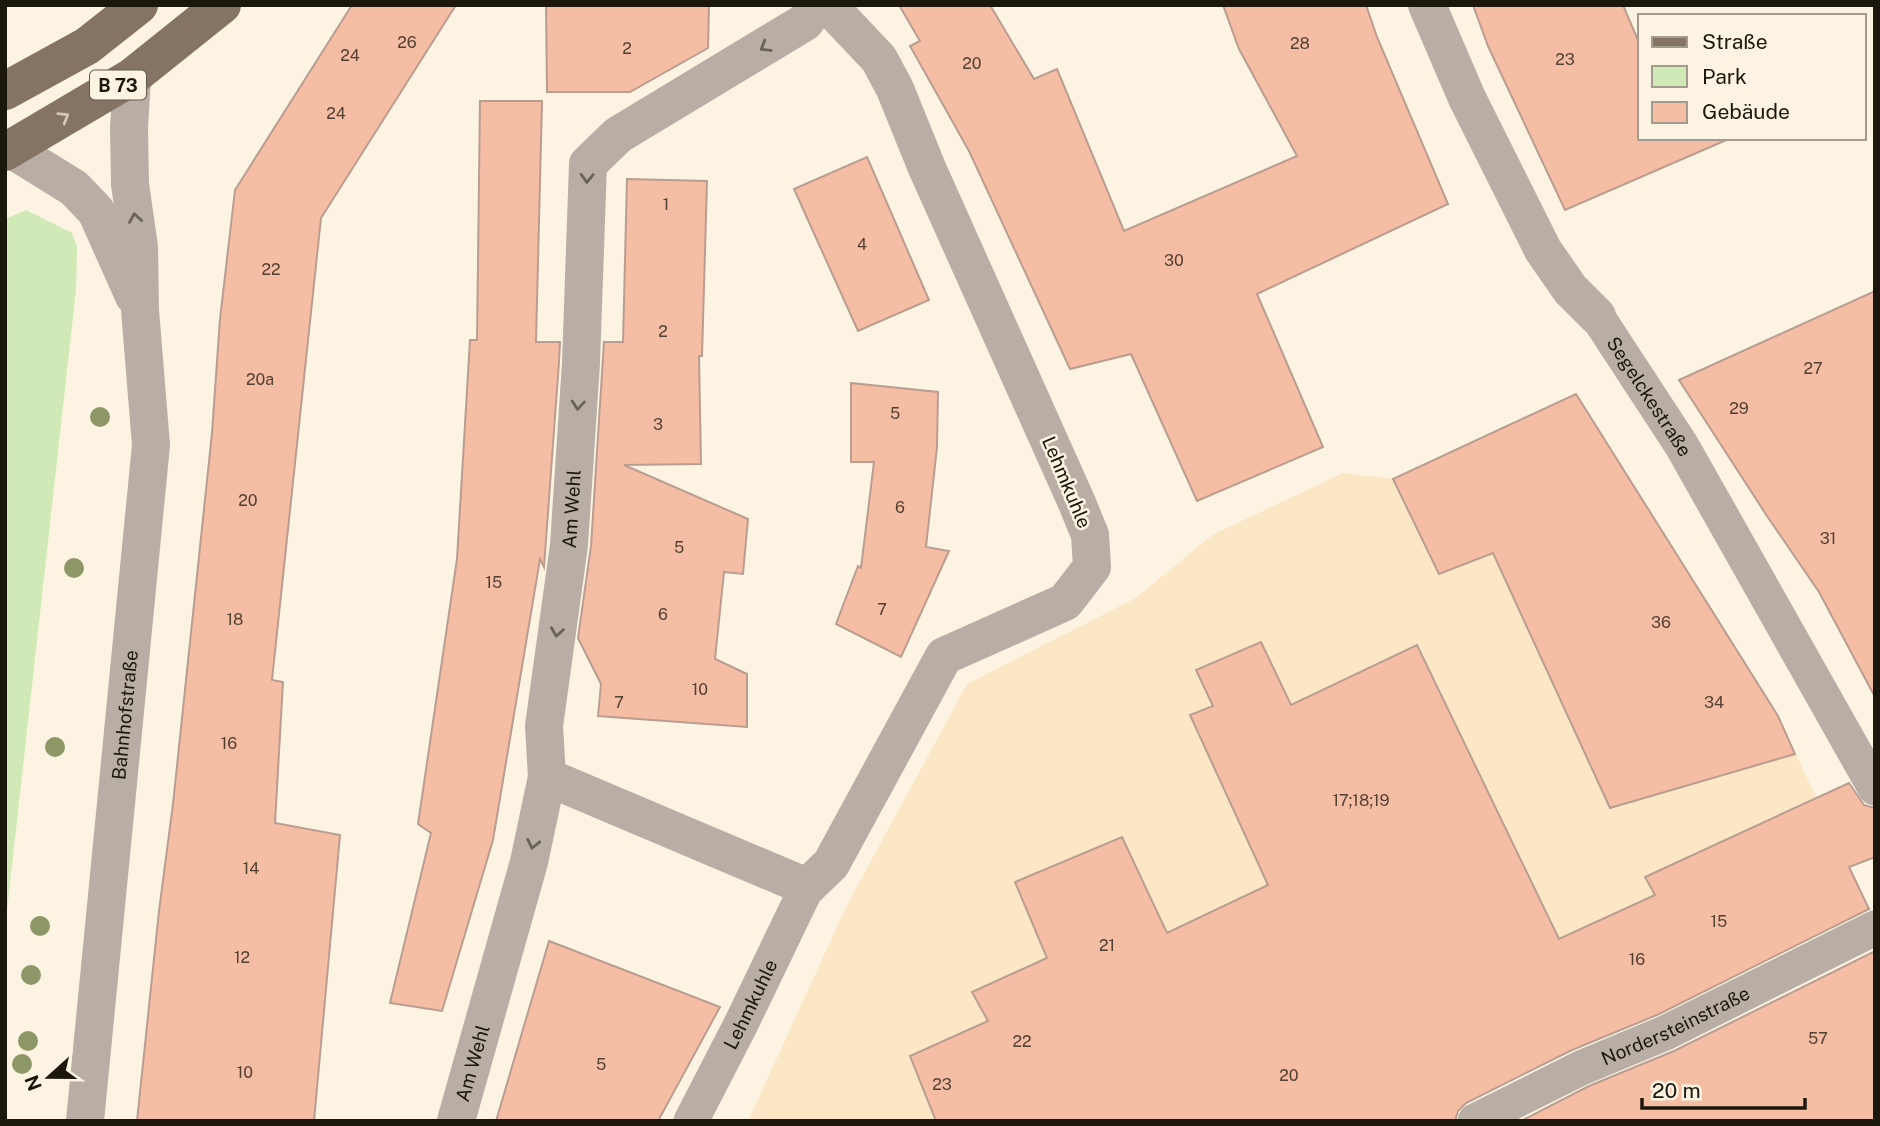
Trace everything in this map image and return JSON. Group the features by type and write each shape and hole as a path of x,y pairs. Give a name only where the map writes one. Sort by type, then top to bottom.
{"main road":[{"name":"B 73","path":"5,91 87,46 139,5"},
{"name":"B 73","path":"8,150 132,77 222,5"}],"street":[{"name":"Am Wehl","path":"456,1121 529,862 547,777 544,726 569,545 581,363 587,164 618,135 805,22 817,5"},
{"name":"Lehmkuhle","path":"691,1121 807,887 831,864 944,656 1065,602 1092,567 1090,535 1077,503 927,168 895,89 879,59 828,5"},
{"name":"Segelckestraße","path":"1427,5 1467,98 1542,250 1570,289 1597,316 1682,446 1875,788"},
{"name":"Bahnhofstraße","path":"85,1121 151,445 139,247 130,184 132,77"},
{"name":"Bahnhofstraße","path":"8,150 74,188 96,211 141,310"},
{"path":"547,777 807,887"},
{"name":"Nordersteinstraße","path":"1475,1121 1581,1068 1665,1033 1875,928"}],"shaded area":[{"path":"1576,394 1778,716 1868,908 1381,1121 748,1121 846,907 967,684 1134,599 1214,534 1343,473 1393,479"}],"green space":[{"path":"26,210 72,233 77,247 76,290 5,929 5,219"}],"building":[{"path":"352,5 456,5 321,218 272,680 283,682 275,823 340,835 314,1121 137,1121 173,804 235,190"},
{"path":"546,5 709,5 708,48 630,92 547,92"},
{"path":"899,5 990,5 1034,79 1057,69 1124,231 1297,156 1239,49 1223,5 1366,5 1448,204 1257,294 1323,447 1197,501 1131,354 1070,369 969,151 910,46 920,41"},
{"path":"1473,5 1623,5 1638,40 1638,140 1726,140 1565,210 1488,46"},
{"path":"480,101 542,101 536,342 560,342 544,567 540,559 493,840 442,1011 390,1003 431,833 418,824 457,559 470,340 477,340"},
{"path":"867,157 929,300 858,331 794,189"},
{"path":"627,179 707,181 702,356 699,356 701,464 624,465 748,519 743,574 724,572 715,659 747,674 747,727 598,716 601,684 578,638 591,546 604,342 623,342"},
{"path":"1875,291 1875,697 1819,592 1679,380"},
{"path":"851,383 938,392 937,447 926,547 949,551 901,657 836,624 858,566 861,568 874,462 851,462"},
{"path":"1576,394 1778,716 1795,754 1610,808 1493,553 1439,574 1393,479"},
{"path":"1261,642 1291,705 1417,645 1559,939 1655,895 1645,877 1849,783 1864,805 1875,808 1875,857 1849,867 1869,909 1657,1015 1572,1050 1466,1103 1458,1111 1455,1121 936,1121 910,1056 988,1021 972,992 1047,958 1015,882 1122,837 1167,933 1268,885 1190,715 1213,706 1196,670"},
{"path":"549,941 720,1007 658,1121 496,1121"},
{"path":"1875,951 1875,1121 1521,1121 1589,1086 1674,1051"}]}
